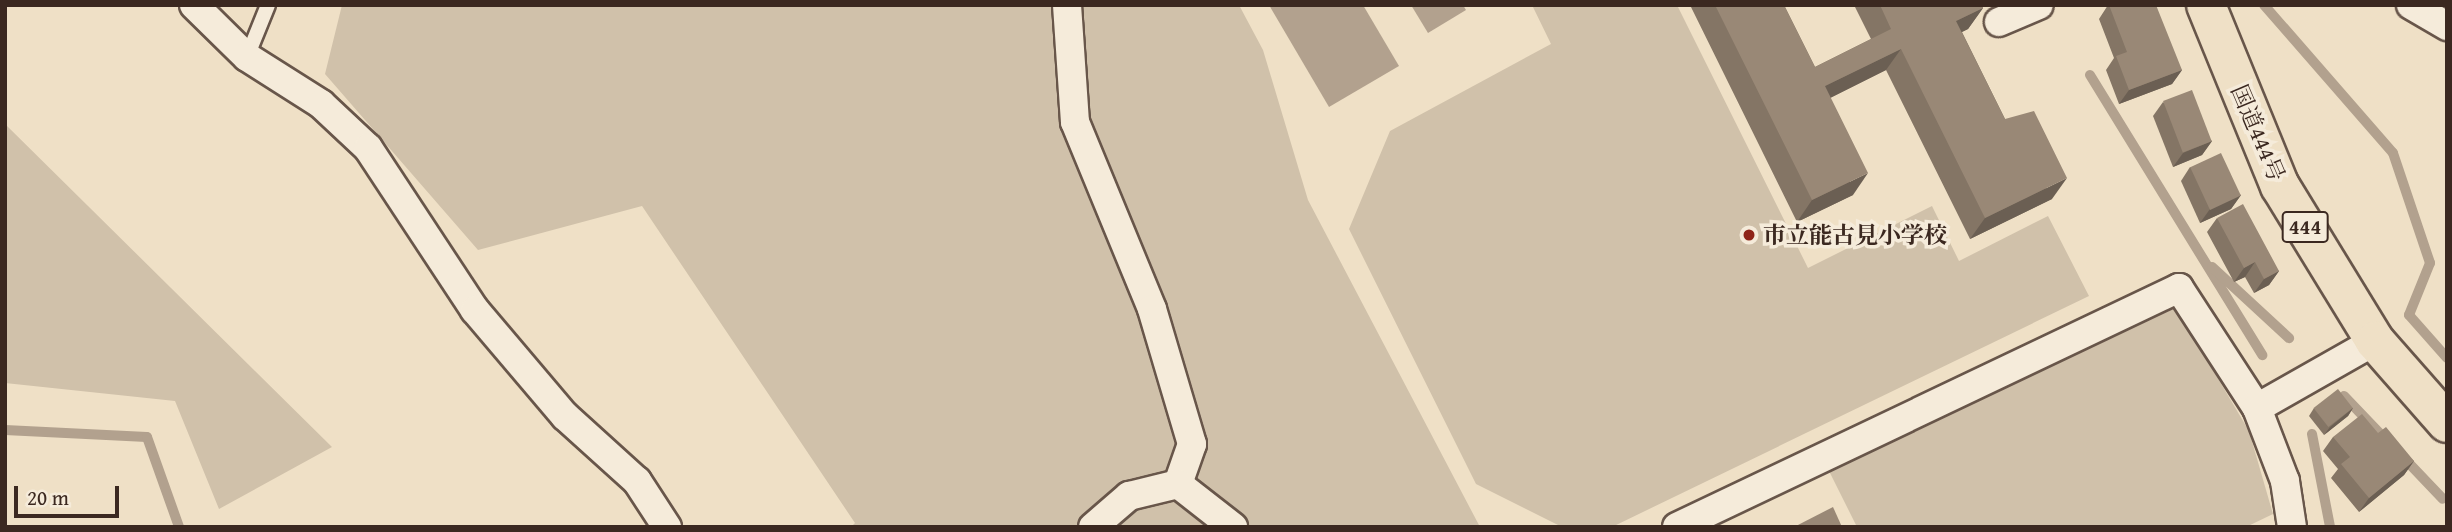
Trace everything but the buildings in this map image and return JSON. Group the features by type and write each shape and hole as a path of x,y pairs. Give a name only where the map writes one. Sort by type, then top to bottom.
{"highway":[{"name":"国道444号","path":"2206,5 2280,186 2375,341 2447,423"}],"street":[{"path":"194,5 247,57 321,104 368,149 475,310 565,416 637,481 667,527"},
{"path":"1067,5 1075,122 1152,309 1192,444 1178,484"},
{"path":"1999,22 2039,5"},
{"path":"2411,5 2447,26"},
{"path":"1677,527 2179,288 2258,408 2285,481 2291,527"},
{"path":"2258,408 2375,341"},
{"path":"1093,527 1129,496 1178,484"},
{"path":"1178,484 1233,527"}],"lane":[{"path":"247,57 268,5"}],"shaded area":[{"path":"342,5 1239,5 1263,50 1308,200 1480,527 851,527 855,523 642,206 478,250 325,74"},
{"path":"1269,5 1363,5 1399,66 1329,107"},
{"path":"1411,5 1463,5 1466,10 1428,33"},
{"path":"1532,5 1677,5 1808,268 1932,206 1959,261 2048,216 2089,296 1612,527 1562,527 1476,484 1349,229 1390,131 1551,44"},
{"path":"5,124 332,447 219,509 175,401 5,383"},
{"path":"2174,304 2249,431 2273,514 2246,527 1857,527 1827,467"}],"waterway":[{"path":"2264,5 2393,153 2430,263 2409,315 2447,358"},
{"path":"2090,75 2262,355"},
{"path":"2212,267 2289,338"},
{"path":"2344,396 2388,442"},
{"path":"5,430 147,437 179,527"},
{"path":"2312,434 2330,527"},
{"path":"2402,456 2443,499"}],"place":[{"name":"市立能古見小学校","path":"1749,235"}]}
